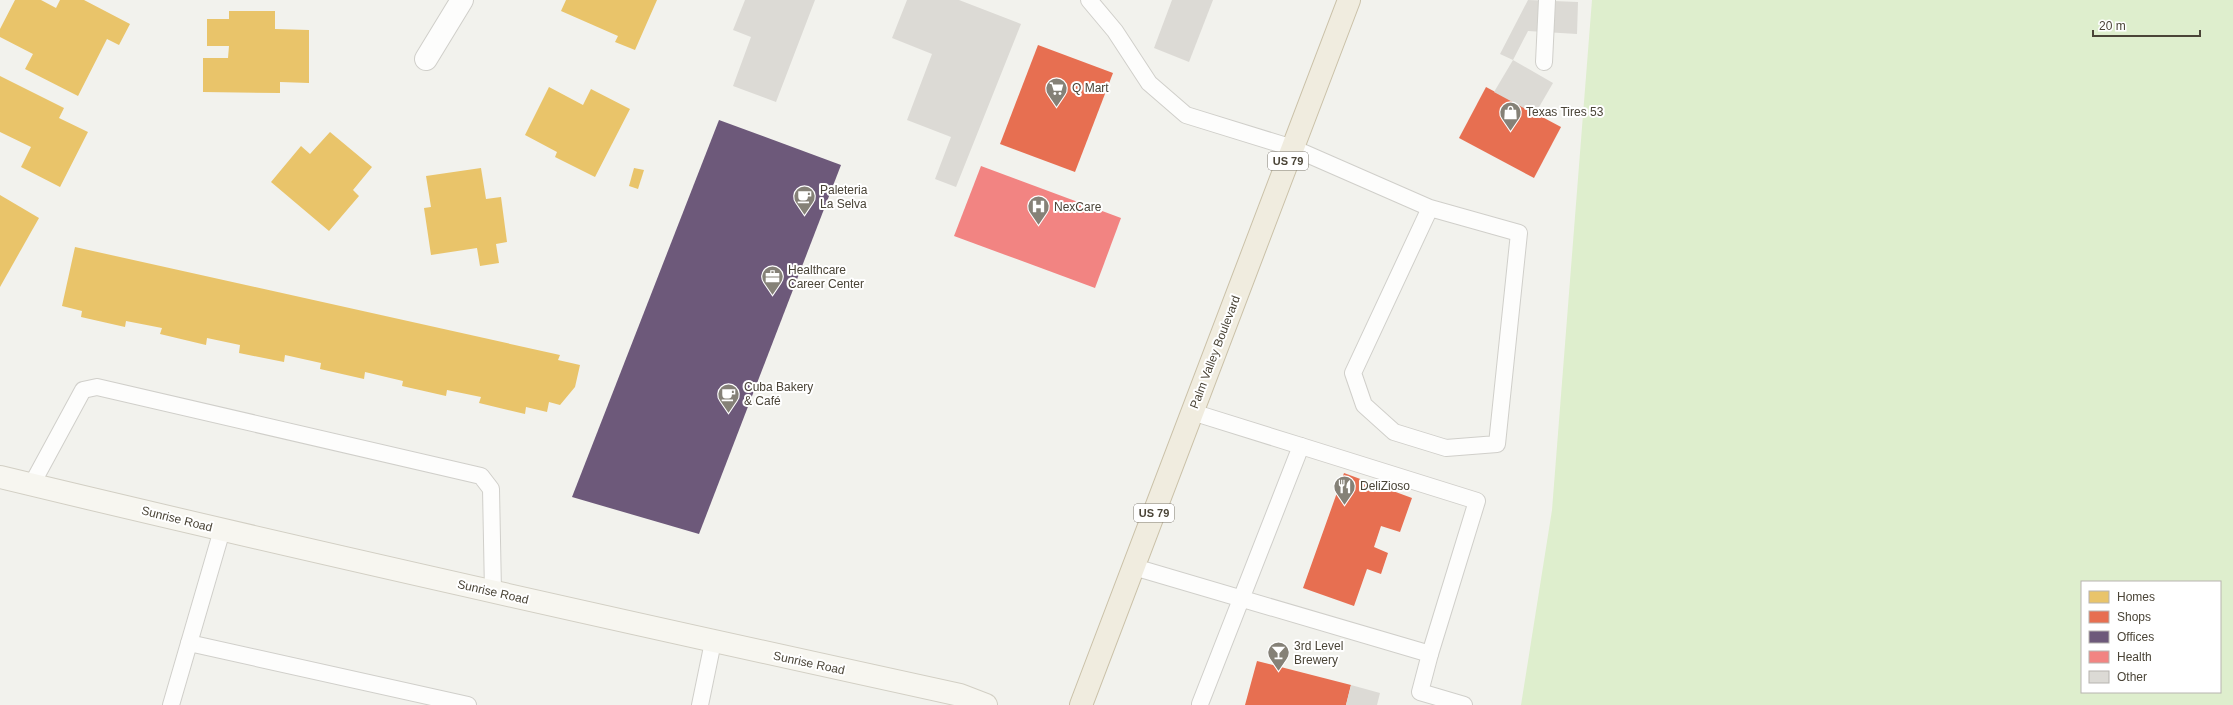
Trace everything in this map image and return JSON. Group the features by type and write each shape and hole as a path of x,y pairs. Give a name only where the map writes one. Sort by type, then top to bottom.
{"highway":[{"name":"Palm Valley Boulevard","path":"1081,705 1293,148 1347,1"}],"main road":[{"name":"Sunrise Road","path":"0,477 222,530 713,642 960,695 986,705"}],"street":[{"path":"426,59 462,0"}],"lane":[{"path":"1089,0 1115,31 1149,83 1186,115 1293,148 1430,208 1519,233 1497,444 1446,448 1394,432 1364,406 1353,373 1430,208"},
{"path":"1544,62 1547,0"},
{"path":"32,484 83,390 97,387 474,474 481,476 491,489 493,592"},
{"path":"1192,412 1477,501 1430,654 1420,692 1464,705"},
{"path":"1200,704 1301,446"},
{"path":"171,705 222,530"},
{"path":"1134,567 1430,654"},
{"path":"700,705 713,642"},
{"path":"189,643 468,705"}],"green space":[{"path":"1592,0 2233,0 2233,705 1521,705 1552,510"}],"building: Homes":[{"path":"15,0 41,0 56,8 60,0 84,0 130,24 119,45 107,39 78,96 25,69 33,54 0,37 0,29"},
{"path":"566,0 657,0 635,50 615,42 618,36 561,11"},
{"path":"229,11 275,11 275,29 309,30 309,83 280,82 280,93 203,92 203,58 228,58 229,46 207,46 207,19 229,19"},
{"path":"0,76 64,108 59,118 88,132 60,187 21,167 31,147 0,132"},
{"path":"549,87 583,105 591,89 630,109 595,177 555,157 557,152 525,135"},
{"path":"330,132 372,167 353,190 359,196 329,231 271,182 301,146 310,154"},
{"path":"481,168 486,199 501,197 507,242 496,244 499,263 480,266 477,248 431,255 424,208 431,207 426,176"},
{"path":"634,168 644,170 638,189 629,186"},
{"path":"0,195 39,218 0,287"},
{"path":"75,247 560,355 558,360 580,365 575,387 560,405 549,402 547,412 526,407 525,414 479,403 481,397 447,390 446,396 402,386 403,381 365,372 364,379 320,369 321,363 285,355 284,362 239,353 240,345 207,338 206,345 160,334 162,328 126,321 125,327 81,317 82,311 62,306"}],"building: Shops":[{"name":"Q Mart","path":"1038,45 1113,73 1075,172 1000,144"},
{"name":"Texas Tires 53","path":"1486,87 1561,127 1534,178 1459,138"},
{"path":"1344,473 1412,498 1400,532 1381,526 1374,547 1388,553 1381,574 1367,569 1354,606 1303,588"},
{"name":"3rd Level Brewery","path":"1257,661 1351,685 1346,705 1245,705"}],"building: Offices":[{"path":"719,120 841,165 699,534 572,497"}],"building: Health":[{"name":"NexCare","path":"981,166 1121,218 1095,288 954,236"}],"building: Other":[{"path":"745,0 815,0 776,102 733,86 751,37 733,30"},
{"path":"907,0 959,0 1021,24 956,187 935,179 951,137 907,120 932,54 892,38"},
{"path":"1172,0 1213,0 1189,62 1154,48"},
{"path":"1528,0 1578,2 1577,34 1528,31 1513,60 1500,54"},
{"path":"1513,60 1553,83 1535,114 1494,92"},
{"path":"1351,685 1380,693 1377,705 1346,705"}],"place":[{"name":"Q Mart","path":"1057,108"},
{"name":"Texas Tires 53","path":"1510,132"},
{"name":"Paleteria La Selva","path":"805,216"},
{"name":"NexCare","path":"1038,226"},
{"name":"Healthcare Career Center","path":"772,296"},
{"name":"Cuba Bakery & Café","path":"728,414"},
{"name":"DeliZioso","path":"1345,506"},
{"name":"3rd Level Brewery","path":"1279,672"}]}
